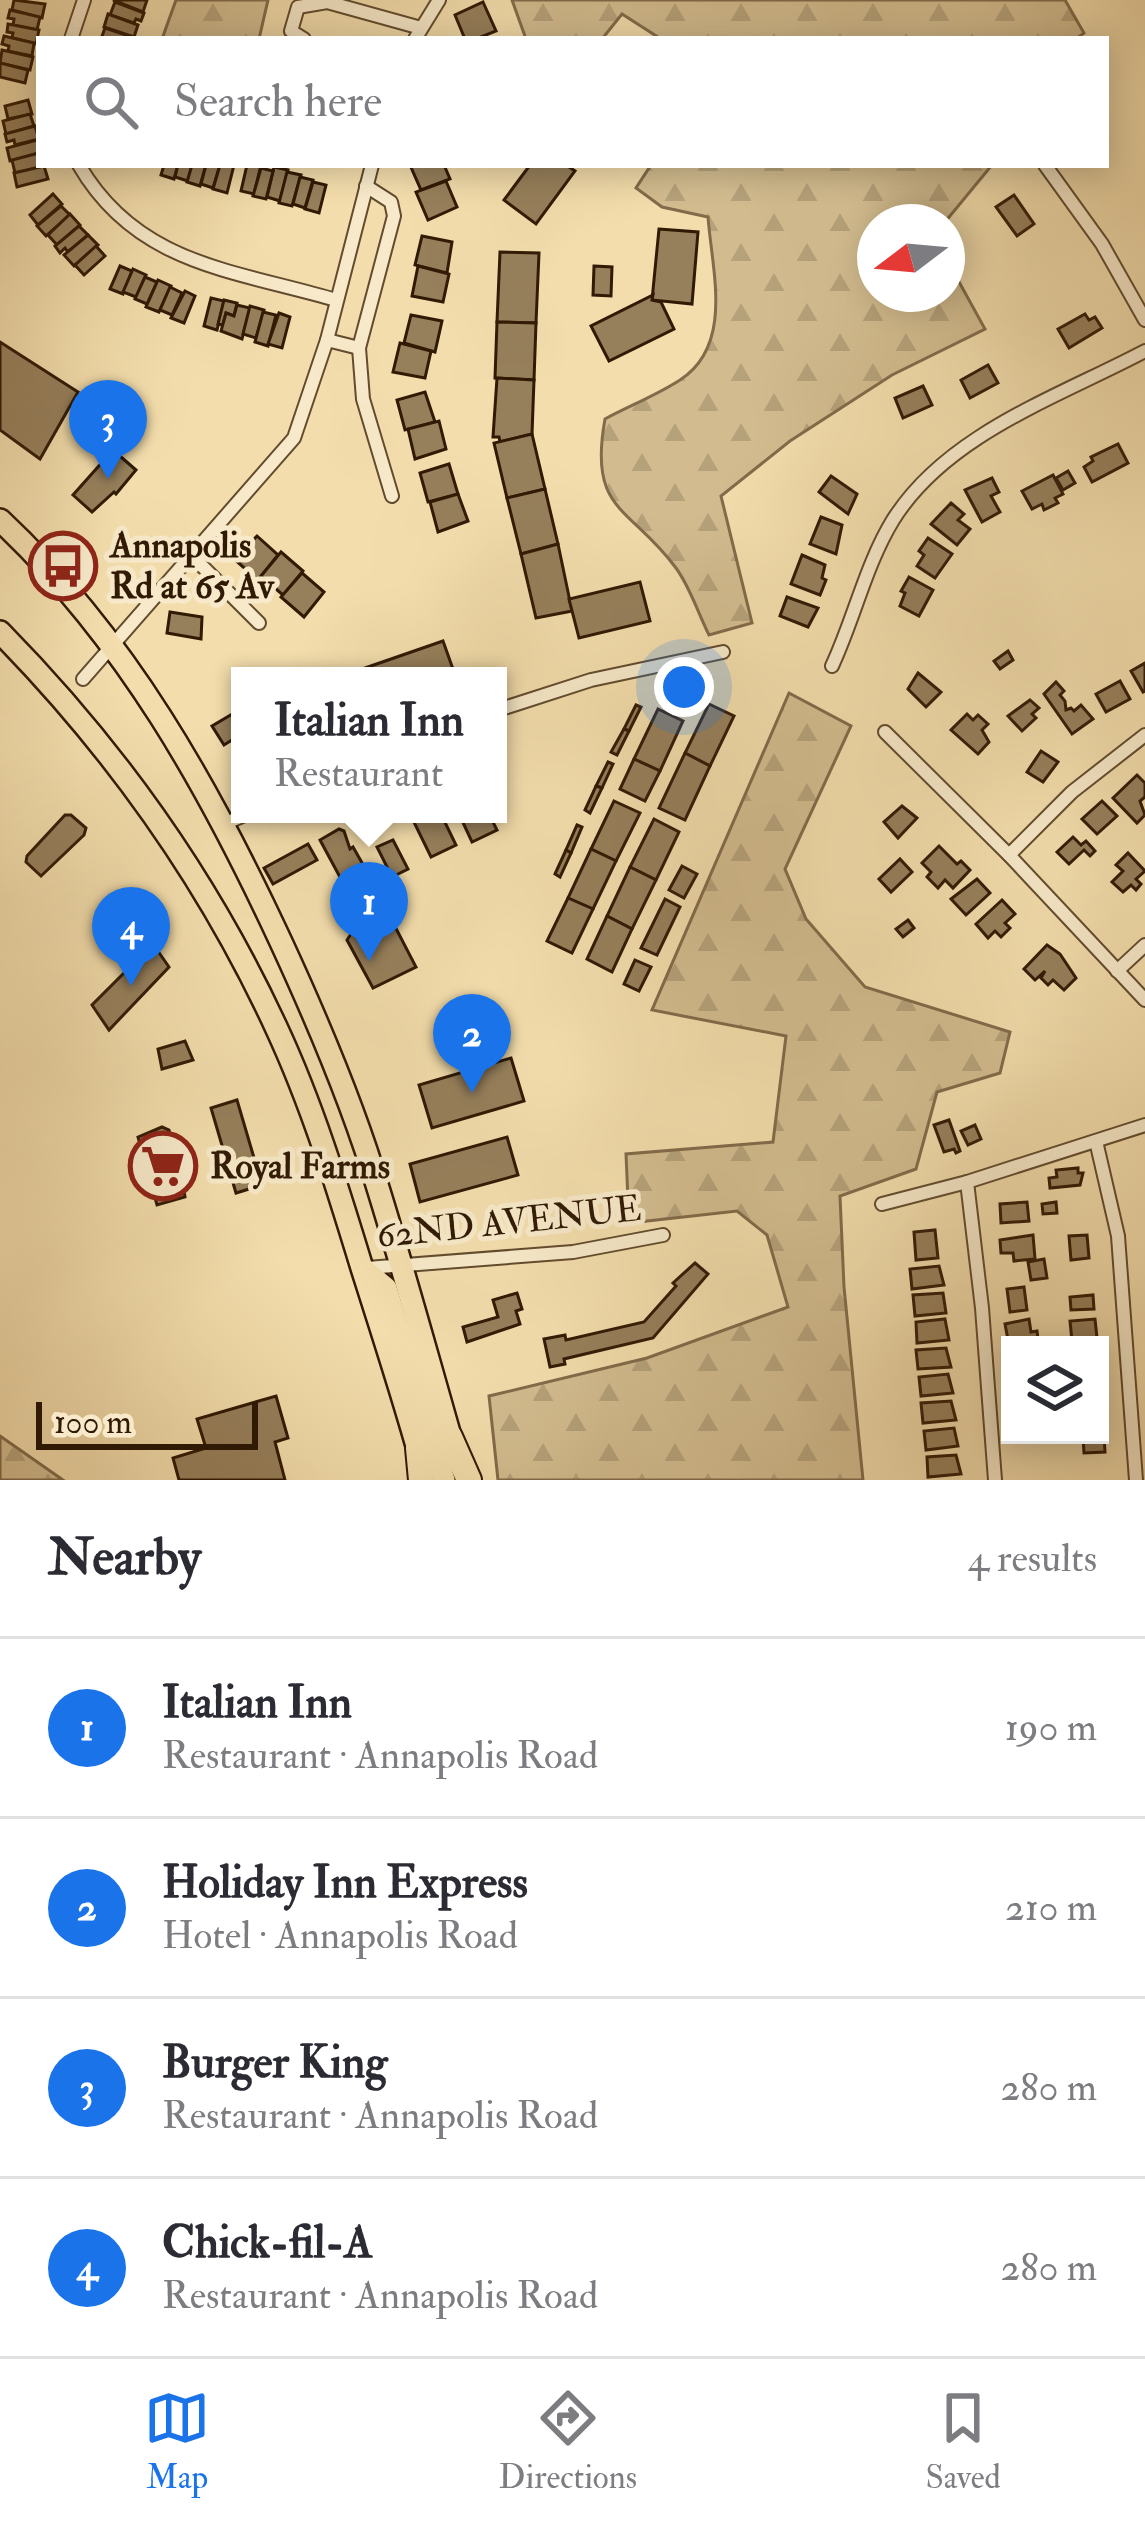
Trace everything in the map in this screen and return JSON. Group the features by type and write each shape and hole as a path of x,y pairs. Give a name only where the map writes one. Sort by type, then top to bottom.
{"highway":[{"path":"450,1437 466,1480"},
{"path":"418,1448 424,1480"}],"main road":[{"path":"0,520 69,589 113,646 176,740 224,824 324,1039 378,1186 450,1437"},
{"path":"0,632 71,709 134,788 207,896 292,1064 334,1177 418,1448"},
{"path":"362,1268 386,1288 444,1480"}],"street":[{"path":"71,36 84,0"},
{"path":"298,36 291,32 298,7 327,2 418,33 439,0"},
{"path":"81,168 107,207 171,254 336,300"},
{"path":"83,679 294,438 327,340 371,168"},
{"path":"1047,168 1102,244 1145,320"},
{"path":"367,186 391,202 394,216 359,348 363,399 392,496"},
{"path":"327,340 359,348"},
{"path":"832,666 887,532 902,507 939,466 971,439 1145,351"},
{"path":"192,556 259,623"},
{"path":"507,707 591,680 723,652"},
{"path":"885,732 1145,1000"},
{"path":"1009,855 1072,792 1145,735"},
{"path":"224,824 231,821"},
{"path":"1117,971 1145,945"},
{"path":"883,1204 1145,1125"},
{"path":"1096,1141 1118,1236 1136,1480"},
{"path":"967,1182 994,1480"},
{"name":"62ND AVENUE","path":"362,1268 573,1252 663,1235"}],"green space":[{"path":"176,0 268,0 260,36 163,36"},
{"path":"512,0 1065,0 1084,33 656,36 622,14 604,36 525,36"},
{"path":"649,168 990,168 960,204 857,204 857,312 965,312 965,293 985,329 892,375 790,441 721,496 752,623 709,635 681,575 617,505 602,473 605,419 680,380 697,365 714,327 708,217 662,207 636,188"},
{"path":"789,693 851,726 785,869 806,919 865,987 1010,1032 1000,1073 937,1092 916,1169 840,1196 863,1480 498,1480 489,1396 647,1358 788,1307 767,1235 737,1211 629,1223 626,1154 773,1142 786,1036 652,1010"},
{"path":"0,1436 63,1480 0,1480"}],"building":[{"path":"14,0 45,4 42,18 12,10"},
{"path":"113,0 147,0 143,12"},
{"path":"115,2 144,13 141,21 110,15"},
{"path":"483,2 496,31 464,36 455,15"},
{"path":"10,10 40,17 37,30 13,25"},
{"path":"108,14 138,25 134,36 104,27"},
{"path":"8,24 39,30 36,44 12,38 13,33 7,32"},
{"path":"105,28 129,36 102,36"},
{"path":"4,36 34,43 32,56 8,51 9,46 2,44"},
{"path":"2,50 33,57 30,70 0,63"},
{"path":"0,63 28,70 25,83 0,77"},
{"path":"28,100 32,114 8,119 5,106"},
{"path":"30,114 34,126 6,134 3,121"},
{"path":"35,126 36,140 15,145 14,140 7,142 5,134"},
{"path":"36,140 36,154 10,161 7,148"},
{"path":"36,154 37,168 15,173 12,160"},
{"path":"45,168 48,179 17,187 14,173"},
{"path":"163,168 177,168 174,179 161,175"},
{"path":"177,168 191,168 188,181 175,177"},
{"path":"191,168 205,168 200,186 187,182"},
{"path":"205,168 219,168 213,188 201,184"},
{"path":"219,168 233,168 227,193 213,189"},
{"path":"246,168 260,168 254,194 241,191"},
{"path":"261,168 273,171 266,199 253,196"},
{"path":"274,168 288,170 280,201 267,197"},
{"path":"411,168 445,168 450,179 421,190"},
{"path":"528,168 575,171 536,224 504,200"},
{"path":"287,172 301,175 292,206 279,203"},
{"path":"300,177 313,180 305,208 293,204"},
{"path":"446,181 457,207 428,220 416,192"},
{"path":"313,182 326,185 319,213 305,209"},
{"path":"53,194 62,204 38,225 30,215"},
{"path":"1014,195 1034,224 1017,236 996,207"},
{"path":"61,206 70,215 46,236 37,226"},
{"path":"70,214 80,225 57,245 48,235"},
{"path":"79,226 88,235 60,253 55,246"},
{"path":"659,229 698,232 692,304 652,300"},
{"path":"88,235 98,245 74,266 64,255"},
{"path":"422,236 452,242 447,273 415,265"},
{"path":"96,246 105,256 84,275 75,265"},
{"path":"500,252 539,253 536,323 497,322"},
{"path":"120,266 132,271 123,294 110,289"},
{"path":"418,266 449,274 443,302 412,296"},
{"path":"594,266 612,267 611,296 593,295"},
{"path":"133,269 146,275 136,297 123,292"},
{"path":"145,277 157,282 147,304 135,299"},
{"path":"158,280 171,286 159,312 146,307"},
{"path":"170,287 182,293 172,315 160,310"},
{"path":"185,291 195,296 184,323 171,318"},
{"path":"653,295 674,329 609,361 591,326"},
{"path":"211,298 224,301 217,330 204,326"},
{"path":"224,300 237,303 234,316 226,313 223,325 218,324"},
{"path":"237,305 250,308 242,339 221,331 226,313 234,316"},
{"path":"250,306 264,310 256,338 243,334"},
{"path":"263,312 276,315 268,346 255,342"},
{"path":"279,313 290,317 282,348 268,344"},
{"path":"1085,314 1089,320 1095,317 1102,328 1069,348 1058,329"},
{"path":"411,315 442,321 435,352 404,343"},
{"path":"497,322 536,323 534,380 495,378"},
{"path":"0,342 78,392 40,459 0,430"},
{"path":"400,343 431,351 425,378 393,372"},
{"path":"988,365 998,383 970,398 961,380"},
{"path":"497,378 534,380 532,434 500,442 493,437"},
{"path":"923,386 932,405 903,418 895,398"},
{"path":"425,392 435,422 405,430 397,400"},
{"path":"439,421 446,449 415,459 408,429"},
{"path":"532,434 545,489 507,498 494,443"},
{"path":"1118,444 1128,463 1092,482 1084,467 1093,461 1091,457"},
{"path":"113,450 136,470 92,512 73,495"},
{"path":"449,464 458,494 428,502 420,473"},
{"path":"1068,471 1075,483 1063,490 1056,478"},
{"path":"1053,475 1063,494 1055,498 1058,503 1044,510 1042,504 1032,509 1022,491"},
{"path":"831,476 857,494 848,514 819,492"},
{"path":"992,478 999,492 991,496 1000,512 982,522 965,490"},
{"path":"545,489 558,544 521,554 507,498"},
{"path":"458,494 468,521 438,532 430,502"},
{"path":"951,503 964,514 958,520 970,529 957,545 931,524"},
{"path":"821,517 842,525 836,554 810,544"},
{"path":"257,536 278,555 258,580 235,560"},
{"path":"928,538 952,554 935,578 917,566 924,555 919,551"},
{"path":"558,544 572,611 536,618 521,554"},
{"path":"281,552 303,571 283,595 261,576"},
{"path":"802,555 825,565 820,595 791,584"},
{"path":"302,573 324,592 304,617 281,597"},
{"path":"909,577 933,590 919,616 900,606"},
{"path":"640,582 650,621 579,638 569,599"},
{"path":"787,597 818,608 808,627 780,616"},
{"path":"170,612 202,617 201,639 167,633"},
{"path":"443,641 452,667 368,667"},
{"path":"1008,651 1013,660 1000,669 994,661"},
{"path":"1145,663 1145,691 1143,692 1131,671"},
{"path":"918,673 941,692 926,707 908,689"},
{"path":"1120,681 1130,699 1106,712 1096,694"},
{"path":"1056,682 1064,691 1060,695 1066,710 1081,705 1093,719 1072,734 1044,694"},
{"path":"1030,700 1039,708 1022,731 1008,716"},
{"path":"709,704 734,716 710,766 685,753"},
{"path":"636,705 641,707 629,731 624,729"},
{"path":"658,709 683,721 660,771 634,759"},
{"path":"967,714 973,720 978,715 988,724 982,730 989,742 978,754 951,730"},
{"path":"231,715 231,741 224,745 212,726"},
{"path":"624,729 629,731 617,755 611,752"},
{"path":"1041,751 1058,762 1043,782 1027,772"},
{"path":"685,753 710,766 685,820 659,808"},
{"path":"634,759 660,771 645,801 620,789"},
{"path":"608,762 613,764 602,788 596,786"},
{"path":"1137,775 1145,783 1145,797 1140,801 1145,815 1137,823 1113,798"},
{"path":"596,786 602,788 590,813 585,810"},
{"path":"614,801 640,813 616,861 591,849"},
{"path":"1102,801 1117,816 1097,834 1082,819"},
{"path":"902,806 917,818 898,838 884,822"},
{"path":"65,815 86,828 84,835 41,876 26,862 27,856"},
{"path":"654,819 679,832 656,880 630,867"},
{"path":"414,823 445,823 456,845 431,857"},
{"path":"463,823 494,823 497,830 472,842"},
{"path":"577,825 582,827 571,853 566,850"},
{"path":"339,829 365,868 341,879 320,840"},
{"path":"1073,837 1081,845 1086,841 1095,851 1090,856 1084,850 1069,864 1057,852"},
{"path":"393,840 408,869 392,877 377,847"},
{"path":"308,844 317,860 273,884 264,868"},
{"path":"939,846 970,870 953,888 945,880 938,888 922,863"},
{"path":"591,849 616,861 593,909 568,898"},
{"path":"566,850 571,853 560,877 555,874"},
{"path":"1128,853 1145,871 1136,879 1141,884 1136,890 1131,885 1123,892 1112,882 1123,871 1116,865"},
{"path":"900,859 912,872 891,892 879,879"},
{"path":"682,866 697,874 684,898 669,890"},
{"path":"630,867 656,880 632,929 607,916"},
{"path":"977,879 990,893 966,915 951,899"},
{"path":"568,898 593,909 572,953 547,941"},
{"path":"665,899 680,907 657,955 641,948"},
{"path":"1002,900 1015,914 1005,923 1010,928 1001,937 995,931 988,938 976,924"},
{"path":"388,913 416,967 373,988 347,940 348,928"},
{"path":"607,916 632,929 612,972 587,959"},
{"path":"908,920 914,928 903,937 896,929"},
{"path":"153,944 169,967 109,1030 92,1005"},
{"path":"1047,945 1060,954 1076,978 1064,990 1053,980 1048,985 1041,978 1045,971 1035,980 1024,969"},
{"path":"635,960 651,967 639,991 624,984"},
{"path":"185,1041 193,1060 162,1069 158,1049"},
{"path":"511,1058 524,1101 432,1128 419,1085"},
{"name":"Royal Farms","path":"237,1100 262,1185 236,1193 211,1108"},
{"path":"949,1120 960,1151 956,1153 954,1149 944,1152 934,1125"},
{"path":"975,1125 981,1139 968,1145 961,1131"},
{"name":"Royal Farms","path":"162,1127 169,1130 173,1147 177,1146 185,1197 157,1205 138,1137"},
{"path":"507,1137 518,1175 420,1202 410,1164"},
{"path":"1078,1168 1083,1173 1080,1185 1050,1188 1049,1178 1057,1177 1056,1170"},
{"path":"1027,1202 1029,1221 1001,1223 1000,1204"},
{"path":"1056,1202 1057,1213 1043,1214 1042,1204"},
{"path":"935,1230 938,1258 916,1260 914,1232"},
{"path":"1033,1235 1035,1259 1014,1261 1013,1253 1001,1253 1000,1240"},
{"path":"1087,1235 1089,1258 1071,1260 1069,1236"},
{"path":"1044,1259 1047,1278 1031,1280 1028,1262"},
{"path":"695,1263 708,1274 653,1338 564,1359 565,1364 550,1367 544,1339 565,1335 566,1340 644,1322"},
{"path":"939,1266 944,1285 912,1289 910,1269"},
{"path":"1024,1287 1027,1310 1010,1312 1007,1289"},
{"path":"517,1293 520,1324 467,1342 463,1327 498,1317 493,1300"},
{"path":"943,1293 946,1313 915,1316 913,1295"},
{"path":"1093,1295 1094,1309 1071,1310 1070,1297"},
{"path":"945,1319 949,1340 917,1343 916,1322"},
{"path":"1029,1319 1031,1332 1037,1331 1038,1336 1007,1336 1005,1324"},
{"path":"1095,1319 1097,1336 1072,1336 1070,1321"},
{"path":"946,1348 951,1367 918,1369 916,1350"},
{"path":"948,1374 953,1393 921,1396 919,1377"},
{"path":"276,1396 288,1438 275,1442 285,1480 179,1480 173,1458 206,1448 197,1419"},
{"path":"951,1401 956,1420 923,1423 921,1403"},
{"path":"954,1428 958,1446 926,1450 924,1431"},
{"path":"1083,1444 1104,1444 1105,1452 1084,1453"},
{"path":"956,1455 961,1474 928,1477 927,1457"}],"place":[{"name":"Burger King","path":"108,479"},
{"name":"Annapolis Rd at 65 Av","path":"63,566"},
{"name":"Italian Inn","path":"369,961"},
{"name":"Chick-fil-A","path":"131,986"},
{"name":"Holiday Inn Express","path":"472,1093"},
{"name":"Royal Farms","path":"163,1166"}]}
